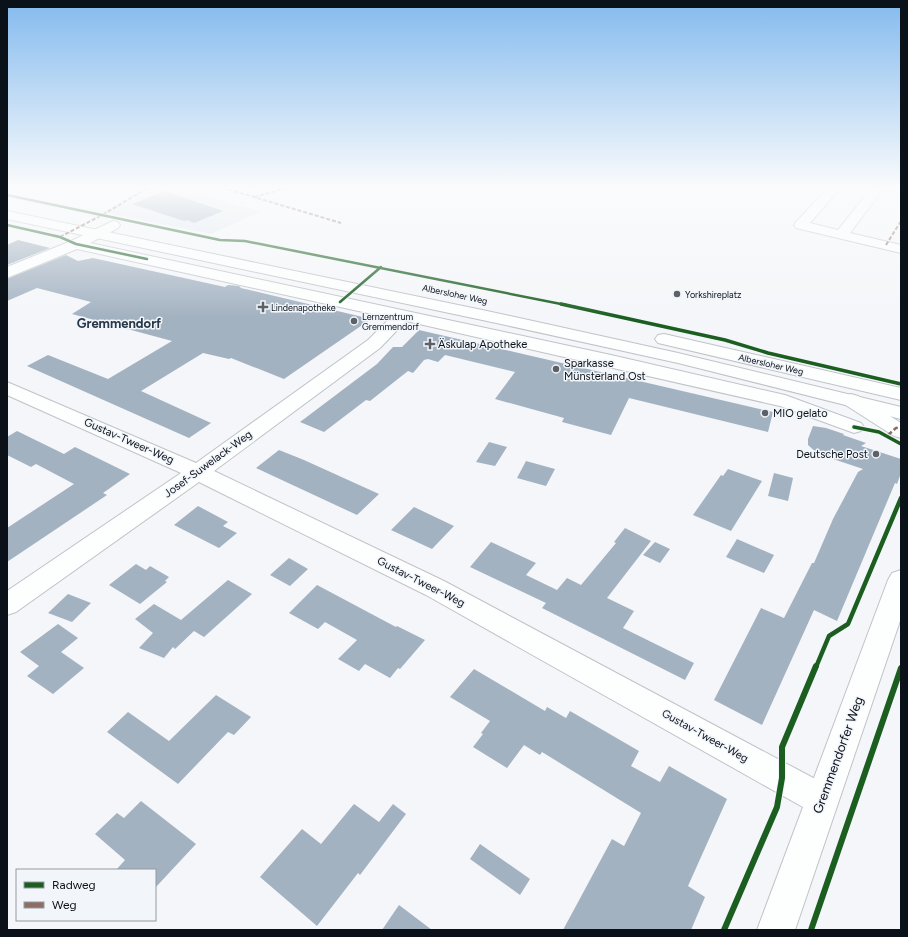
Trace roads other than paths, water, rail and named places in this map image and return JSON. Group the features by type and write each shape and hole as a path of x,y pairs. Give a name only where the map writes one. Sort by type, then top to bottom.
{"street":[{"name":"Albersloher Weg","path":"77,230 488,316 678,358 901,413"},
{"path":"7,273 76,244 104,230"},
{"name":"Albersloher Weg","path":"137,230 507,304 901,394"},
{"path":"818,230 901,249"},
{"path":"841,235 845,230"},
{"path":"76,244 785,401 854,427"},
{"name":"Josef-Suwelack-Weg","path":"7,605 198,472 374,344 402,316"},
{"name":"Gustav-Tweer-Weg","path":"7,388 198,472 435,588 822,800"},
{"name":"Albersloher Weg","path":"785,401 807,389"},
{"path":"851,400 901,432"},
{"name":"Gremmendorfer Weg","path":"776,930 901,580"}],"place":[{"name":"Yorkshireplatz","path":"677,294"},
{"name":"Lindenapotheke","path":"263,307"},
{"name":"Lernzentrum Gremmendorf","path":"354,321"},
{"name":"Äskulap Apotheke","path":"430,344"},
{"name":"Sparkasse Münsterland Ost","path":"556,369"},
{"name":"MIO gelato","path":"765,413"},
{"name":"Deutsche Post","path":"876,454"}],"district":[{"name":"Gremmendorf","path":"119,323"}]}
